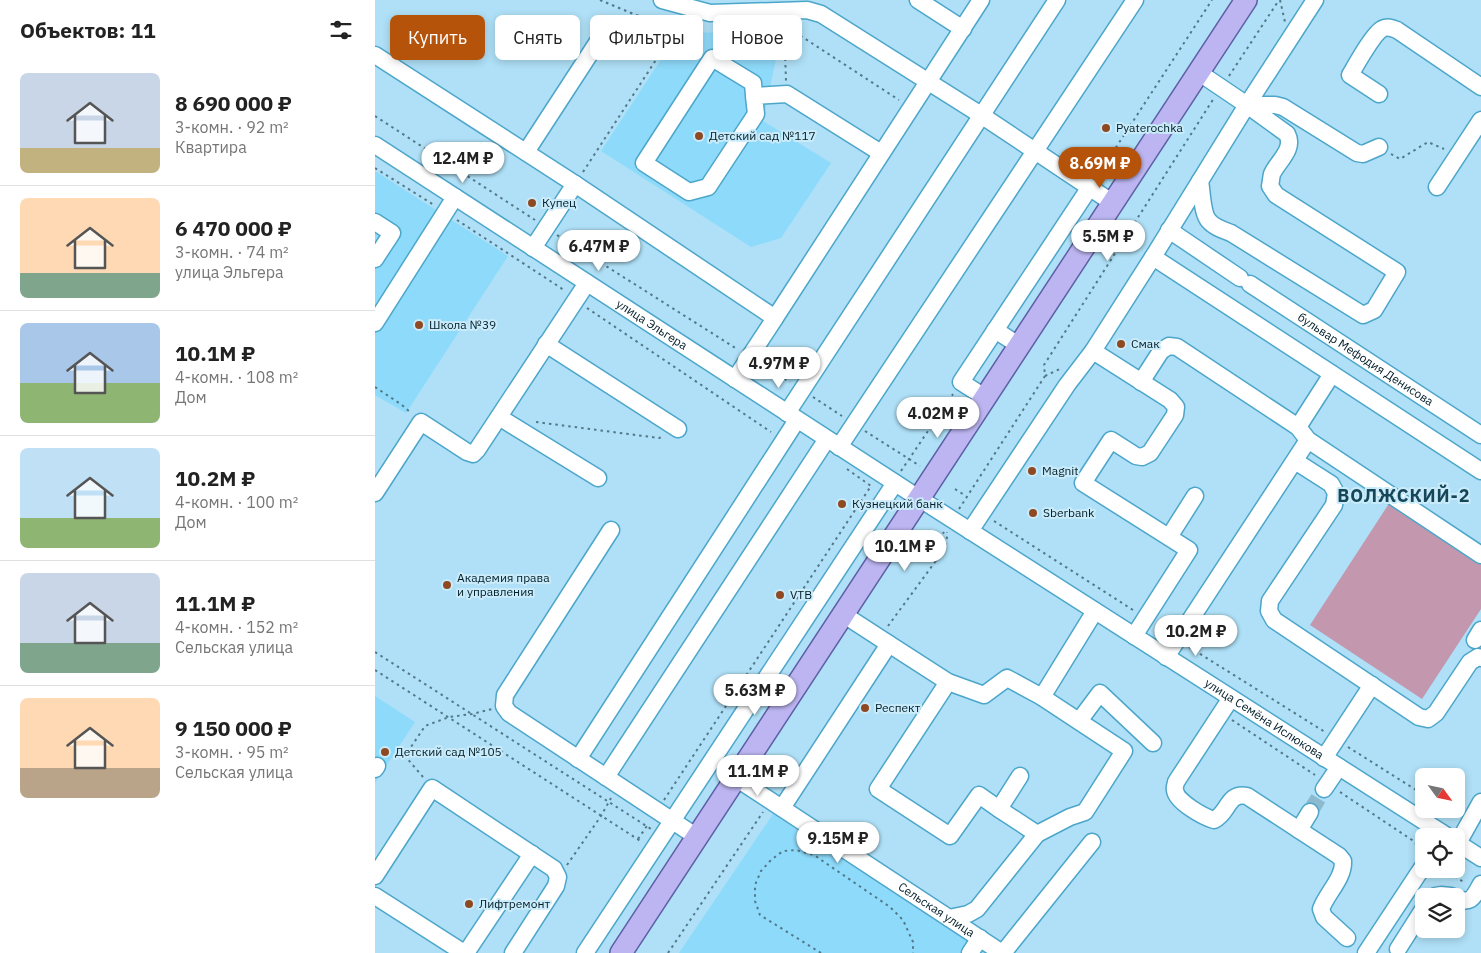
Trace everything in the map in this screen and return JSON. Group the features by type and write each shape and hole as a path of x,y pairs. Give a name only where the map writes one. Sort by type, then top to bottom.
{"main road":[{"path":"621,953 702,840 924,502 1118,205 1246,0"},
{"path":"741,781 852,620 986,398 1020,346 1118,205 1212,86 1258,0"},
{"path":"634,953 702,840"}],"street":[{"path":"662,0 709,12 762,6 807,10 821,14 981,115 1118,205"},
{"path":"918,0 963,29"},
{"path":"735,379 981,0"},
{"path":"578,759 981,115 1057,0"},
{"path":"612,781 833,443 1034,151 1135,0"},
{"path":"970,531 1067,385 1093,351 1315,0"},
{"path":"1379,94 1350,75 1376,35 1382,29 1389,27 1397,30 1481,87"},
{"path":"526,152 590,54"},
{"path":"375,55 575,184 775,318"},
{"path":"712,58 753,83 754,96 756,114 708,187 689,192 643,163 712,58"},
{"path":"1200,181 1205,214 1209,221 1363,315 1374,310 1397,272 1276,194 1270,186 1272,175 1289,147 1290,140 1287,134 1247,105 1212,86"},
{"path":"754,96 787,94 881,153"},
{"path":"1247,105 1275,105 1283,107 1357,153 1363,154 1379,147"},
{"path":"1437,187 1481,120"},
{"name":"улица Эльгера","path":"375,145 833,443 896,480 924,502"},
{"path":"533,248 575,184"},
{"path":"986,398 961,382 1089,187"},
{"path":"375,323 455,197"},
{"path":"375,222 392,233 375,259"},
{"name":"бульвар Мефодия Денисова","path":"1169,230 1481,435"},
{"path":"1153,257 1481,471"},
{"path":"375,493 421,422 473,454 587,283"},
{"path":"995,330 1020,346"},
{"path":"546,344 678,429"},
{"path":"1141,382 1161,351 1169,346 1177,347 1481,555"},
{"path":"1093,351 1170,400 1176,407 1175,415 1150,453 1143,457 1136,456 1111,440 1083,483 1189,550 1134,636"},
{"path":"1166,657 1295,461 1303,433 1332,374"},
{"path":"499,417 598,478"},
{"path":"1295,461 1331,484 1336,493 1334,505 1270,601 1269,611 1274,620 1419,717 1429,718 1436,713 1470,662 1478,657 1481,658"},
{"path":"585,953 673,822 896,480"},
{"path":"1169,537 1195,496"},
{"name":"улица Семёна Ислюкова","path":"924,502 1434,828"},
{"path":"611,530 505,695 504,706 509,713 702,840"},
{"path":"1042,697 1095,611"},
{"path":"852,620 948,682 984,695 1007,678 1042,697 1124,751 1085,812 1037,834 977,909 968,914 949,918"},
{"path":"782,808 889,644"},
{"path":"948,682 878,790 950,836 979,796 1037,834"},
{"path":"1324,758 1372,685"},
{"path":"1079,721 1100,692 1153,743"},
{"path":"1231,698 1176,782 1175,790 1177,796 1183,803 1214,820 1220,818 1232,799 1240,795 1247,796 1339,856 1343,861 1343,867 1324,900 1321,909 1323,916 1347,938"},
{"path":"1324,789 1339,767"},
{"path":"999,809 1019,776"},
{"name":"Сельская улица","path":"741,781 1003,953"},
{"path":"375,876 432,788 554,869 558,877 556,886 513,953"},
{"path":"1459,828 1481,802"},
{"path":"1299,830 1310,812"},
{"path":"1003,953 1092,842"},
{"name":"улица Семёна Ислюкова","path":"1465,848 1481,858"},
{"path":"375,896 465,953 532,854"},
{"path":"1366,953 1415,878"},
{"path":"1465,901 1469,901 1473,897 1479,887"},
{"path":"1377,936 1401,951 1415,925"},
{"path":"970,953 980,938"}],"path":[{"path":"600,0 636,15"},
{"path":"610,0 611,5"},
{"path":"1089,187 1212,0"},
{"path":"1228,77 1279,0"},
{"path":"787,94 783,25 911,107"},
{"path":"575,184 656,60"},
{"path":"1045,376 1044,365 1212,86"},
{"path":"375,116 541,224"},
{"path":"1379,147 1400,159 1428,142 1457,155"},
{"path":"375,168 433,205"},
{"path":"456,220 561,288 567,294"},
{"path":"552,231 743,353"},
{"path":"559,256 568,242"},
{"path":"587,308 778,437"},
{"path":"761,364 791,383"},
{"path":"956,514 1045,376 1067,365"},
{"path":"896,480 908,459 961,382"},
{"path":"375,387 403,405 421,422"},
{"path":"813,397 843,417"},
{"path":"535,422 659,438 678,429"},
{"path":"859,427 923,468"},
{"path":"375,670 638,839 871,486 846,469"},
{"path":"955,489 967,496"},
{"path":"963,501 1177,640 1415,789"},
{"path":"888,626 935,562 946,544 946,529 934,547 935,562"},
{"path":"927,532 938,539"},
{"path":"375,652 663,837"},
{"path":"432,788 405,756 425,726 449,718 504,706"},
{"path":"558,877 609,802 612,781"},
{"path":"668,953 762,813"},
{"path":"821,953 761,914 755,901 755,885 761,871 783,851 795,850 814,855 890,907 903,920 913,942 913,953"},
{"path":"1462,878 1479,887"}],"shaded area":[{"name":"Детский сад №117","path":"703,32 713,33 713,60 776,60 763,121 831,163 781,238 751,247 601,151 661,60 703,60"},
{"name":"Школа №39","path":"375,171 508,256 406,413 375,395"},
{"path":"1390,502 1481,561 1481,609 1422,699 1310,625"},
{"name":"Детский сад №105","path":"375,696 415,722 375,783"},
{"path":"773,814 985,952 679,953"}],"tunnel":[{"path":"1310,812 1324,789"}],"place":[{"name":"Pyaterochka","path":"1106,128"},
{"name":"Детский сад №117","path":"699,136"},
{"name":"Купец","path":"532,203"},
{"name":"Школа №39","path":"419,325"},
{"name":"Смак","path":"1121,344"},
{"name":"Magnit","path":"1032,471"},
{"name":"Кузнецкий банк","path":"842,504"},
{"name":"Sberbank","path":"1033,513"},
{"name":"Академия права и управления","path":"447,585"},
{"name":"VTB","path":"780,595"},
{"name":"Респект","path":"865,708"},
{"name":"Детский сад №105","path":"385,752"},
{"name":"Лифтремонт","path":"469,904"}],"district":[{"name":"ВОЛЖСКИЙ-2","path":"1404,496"}]}
